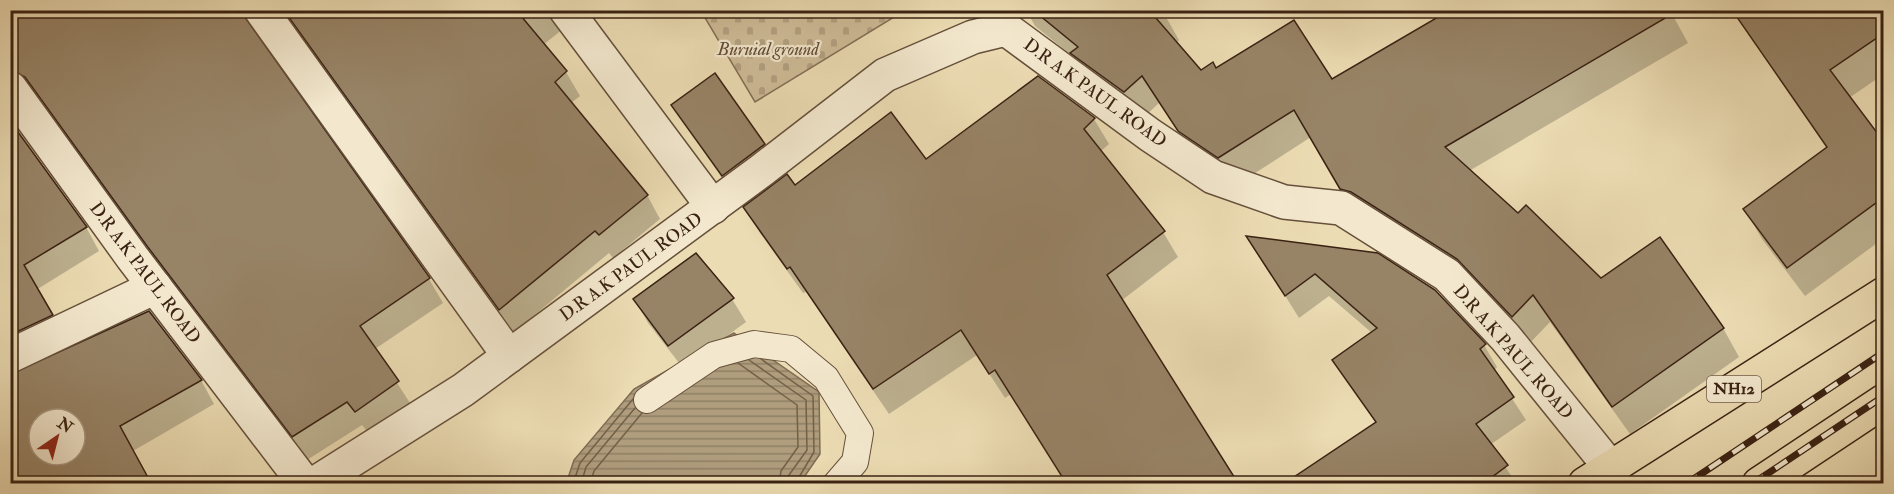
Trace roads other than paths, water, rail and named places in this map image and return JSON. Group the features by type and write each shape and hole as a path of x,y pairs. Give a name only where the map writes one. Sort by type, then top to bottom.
{"highway":[{"name":"NH12","path":"1597,475 1884,294"},
{"path":"1759,483 1884,401"}],"street":[{"path":"261,10 509,356"},
{"path":"566,10 713,207"},
{"name":"D.R A.K PAUL ROAD","path":"314,483 454,396 713,207 885,75 973,37 1006,20 1141,128 1213,177 1284,202 1341,208 1447,275 1505,337 1597,475"},
{"name":"D.R A.K PAUL ROAD","path":"10,88 155,287 305,483"},
{"path":"10,357 155,287"}],"lane":[{"path":"647,400 714,355 754,344 791,349 826,378 860,433 855,462 836,483"}],"water":[{"path":"734,333 819,392 820,454 800,483 566,484 574,460 634,389"}],"railway":[{"path":"1686,484 1884,352"},
{"path":"1752,484 1884,396"}],"park label":[{"name":"Buruial ground","path":"768,49"}]}
